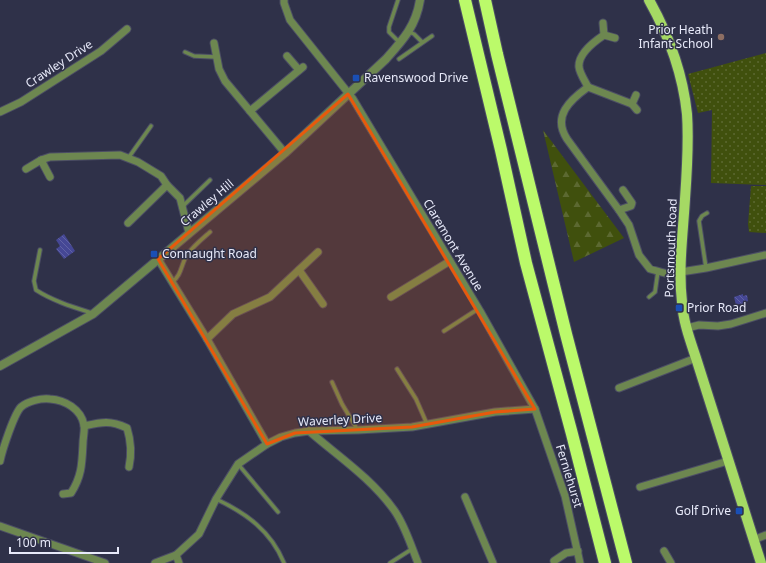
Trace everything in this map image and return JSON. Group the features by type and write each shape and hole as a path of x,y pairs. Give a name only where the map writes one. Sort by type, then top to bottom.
{"highway":[{"path":"465,0 526,263 605,563"},
{"path":"485,0 566,334 626,563"}],"main road":[{"name":"Portsmouth Road","path":"649,0 667,36 682,84 686,112 688,134 681,272 682,302 687,328 761,563"}],"street":[{"path":"284,0 290,20 348,94"},
{"name":"Crawley Hill","path":"0,366 93,314 285,153 386,59 409,32 416,16 420,0"},
{"path":"603,23 604,35"},
{"name":"Crawley Drive","path":"0,112 21,102 100,51 127,29"},
{"path":"615,38 604,35 594,41 585,52 579,66 582,76 588,87 632,104 637,110"},
{"path":"214,43 219,69 225,81 285,153"},
{"path":"250,111 301,68 287,56"},
{"path":"588,87 573,98 564,111 561,120 563,133 619,210 628,225 639,255 650,269 668,274 706,268 765,255"},
{"name":"Claremont Avenue","path":"348,94 353,99 450,261 535,409"},
{"path":"632,104 636,96"},
{"path":"26,169 41,160 50,157 120,155 129,158 161,176 167,186 180,198 189,233"},
{"path":"41,160 50,177"},
{"path":"128,222 167,186"},
{"path":"619,210 631,206 632,203 623,190"},
{"path":"208,339 233,314 270,297 318,252"},
{"path":"158,259 208,339 267,444"},
{"path":"391,297 450,261"},
{"path":"299,270 323,304"},
{"path":"687,328 699,325 718,326 731,324 766,313"},
{"path":"620,388 696,358"},
{"path":"0,461 12,425 21,407 33,401 46,399 59,400 73,408 81,418 84,426 83,459 78,481 71,493 63,494"},
{"name":"Waverley Drive","path":"155,563 176,555 199,534 216,499 238,464 267,444 288,435 309,431 412,427 495,412 535,409"},
{"name":"Ferniehurst","path":"535,409 565,496 580,563"},
{"path":"84,426 104,422 118,424 127,428 131,439 129,467"},
{"path":"309,431 332,451 353,466 374,486 395,511 418,563"},
{"path":"640,486 728,461"},
{"path":"465,497 493,563"},
{"path":"0,526 105,563"},
{"path":"753,540 766,534"},
{"path":"554,561 566,553 578,551"},
{"path":"664,551 670,563"},
{"path":"176,555 179,563"}],"lane":[{"path":"398,0 389,27 390,32 400,43"},
{"path":"409,32 414,34 422,42"},
{"path":"399,59 432,36"},
{"path":"185,52 194,56 216,57"},
{"path":"129,158 151,126"},
{"path":"182,207 210,180"},
{"path":"706,213 699,221 706,268"},
{"path":"172,282 179,275 188,254 210,232"},
{"path":"40,250 34,281 36,290 54,300 93,314"},
{"path":"649,297 655,292 658,271"},
{"path":"444,331 478,309"},
{"path":"397,369 416,399 427,424"},
{"path":"332,382 342,404 358,430"},
{"path":"238,464 278,512"},
{"path":"216,499 236,509 262,530 273,542 284,563"},
{"path":"390,563 412,549"}],"highlighted area":[{"path":"348,94 535,409 495,412 412,427 295,433 267,444 158,259"}],"green space":[{"path":"766,53 766,185 711,183 712,110 698,113 688,74"},
{"path":"543,130 624,238 574,262"},
{"path":"751,186 766,186 766,233 749,232 748,224"}],"building":[{"path":"64,234 75,251 64,259 56,249 60,246 56,240"},
{"path":"743,294 743,296 747,295 748,301 746,304 741,306 740,304 736,305 734,297"}],"place":[{"name":"Prior Heath Infant School","path":"721,37"},
{"name":"Ravenswood Drive","path":"356,78"},
{"name":"Connaught Road","path":"154,254"},
{"name":"Prior Road","path":"679,308"},
{"name":"Golf Drive","path":"739,511"}]}
